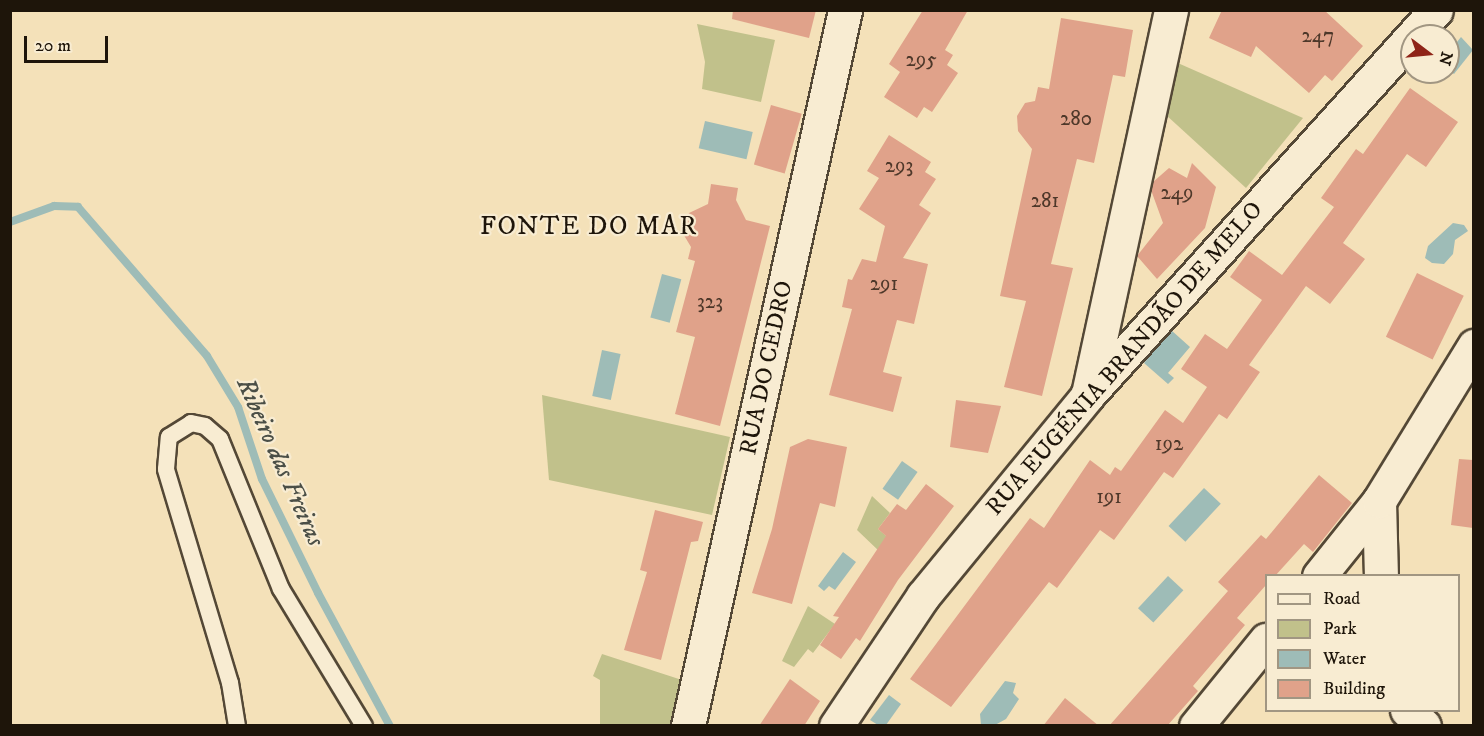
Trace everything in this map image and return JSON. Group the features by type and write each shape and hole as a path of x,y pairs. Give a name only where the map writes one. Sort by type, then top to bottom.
{"street":[{"name":"RUA DO CEDRO","path":"688,726 845,10"},
{"path":"1087,396 1171,10"},
{"name":"RUA EUGÉNIA BRANDÃO DE MELO","path":"836,726 924,596 1087,396 1436,10"},
{"path":"1321,574 1379,501 1473,346"},
{"path":"1379,501 1381,574"},
{"path":"1196,726 1265,644"},
{"path":"1408,712 1424,726"}],"lane":[{"path":"237,726 231,683 166,469 169,437 191,423 205,426 220,439 281,589 364,726"}],"green space":[{"path":"697,24 775,40 761,102 702,89 705,62"},
{"path":"1171,60 1303,118 1246,188 1154,104"},
{"path":"542,395 730,437 712,515 549,480"},
{"path":"872,496 890,513 878,529 891,540 880,552 857,530"},
{"path":"808,606 835,624 813,653 808,649 794,667 782,661"},
{"path":"602,654 682,680 673,725 600,725 600,680 593,676"}],"water":[{"path":"1460,38 1473,50 1460,66"},
{"path":"705,121 753,132 746,159 699,148"},
{"path":"1453,223 1464,225 1468,231 1455,240 1453,254 1444,264 1432,263 1425,258 1428,246"},
{"path":"662,274 681,279 670,323 650,317"},
{"path":"1171,330 1190,347 1168,373 1174,378 1168,384 1144,363"},
{"path":"602,350 621,354 611,400 592,396"},
{"path":"902,461 918,472 898,500 882,489"},
{"path":"1204,488 1221,504 1185,542 1169,526"},
{"path":"843,552 856,562 835,590 829,586 824,591 818,586"},
{"path":"1168,576 1183,590 1153,623 1138,608"},
{"path":"1005,681 1016,683 1013,693 1019,699 1006,719 995,725 981,725 980,714"},
{"path":"889,695 901,704 886,725 878,725 870,720"}],"building":[{"path":"733,10 816,10 809,38 732,19"},
{"path":"923,10 968,10 945,50 953,55 947,65 958,73 932,112 924,107 917,118 884,97 900,72 889,64"},
{"path":"1222,10 1324,10 1363,46 1332,81 1325,75 1309,93 1256,46 1251,57 1209,38"},
{"path":"1061,18 1133,30 1125,77 1113,75 1094,163 1077,159 1051,264 1073,268 1042,396 1004,387 1026,301 1000,296 1032,149 1018,131 1017,116 1025,103 1035,101 1038,87 1049,89"},
{"path":"1410,88 1458,122 1426,167 1407,154 1343,243 1365,259 1330,304 1306,286 1249,365 1260,372 1227,419 1219,414 1173,478 1164,472 1114,540 1100,530 1057,588 1049,582 951,707 910,679 1030,518 1044,528 1090,460 1110,475 1115,467 1121,471 1165,410 1183,423 1207,387 1181,369 1205,334 1227,349 1262,300 1230,277 1249,251 1282,275 1334,207 1321,198 1356,149 1363,154"},
{"path":"771,105 802,114 785,173 754,165"},
{"path":"889,135 931,162 925,172 936,179 919,205 931,213 903,258 928,264 914,324 897,320 883,372 902,377 893,412 829,395 852,309 842,307 848,279 852,280 862,259 876,262 885,226 859,209 879,178 867,171"},
{"path":"1192,163 1216,187 1205,228 1157,279 1137,256 1163,223 1151,190 1153,182 1169,168 1187,178"},
{"path":"711,184 738,188 736,200 746,220 770,226 720,426 675,414 695,337 676,332 695,261 688,259 691,247 682,232 689,213 708,204"},
{"path":"1417,273 1464,296 1433,360 1386,337"},
{"path":"956,400 1001,406 988,453 950,447"},
{"path":"808,439 847,447 835,507 820,503 792,604 752,593 772,529 790,447"},
{"path":"1459,459 1473,460 1473,528 1451,525"},
{"path":"1319,475 1352,503 1313,552 1304,544 1277,574 1265,574 1265,586 1237,618 1245,625 1193,686 1198,691 1167,726 1109,726 1228,591 1218,582 1261,535 1266,539"},
{"path":"926,484 954,506 898,580 860,641 856,638 841,659 820,645 839,617 833,616 886,536 878,529 897,504 906,510"},
{"path":"655,510 703,522 698,541 691,542 661,660 624,650 647,572 640,570"},
{"path":"790,679 820,701 804,726 759,726"},
{"path":"1065,698 1099,726 1043,726"}],"waterway":[{"name":"Ribeiro das Freiras","path":"10,222 54,206 78,207 207,356 238,407 262,479 318,593 390,726"}],"district":[{"name":"FONTE DO MAR","path":"589,227"}]}
